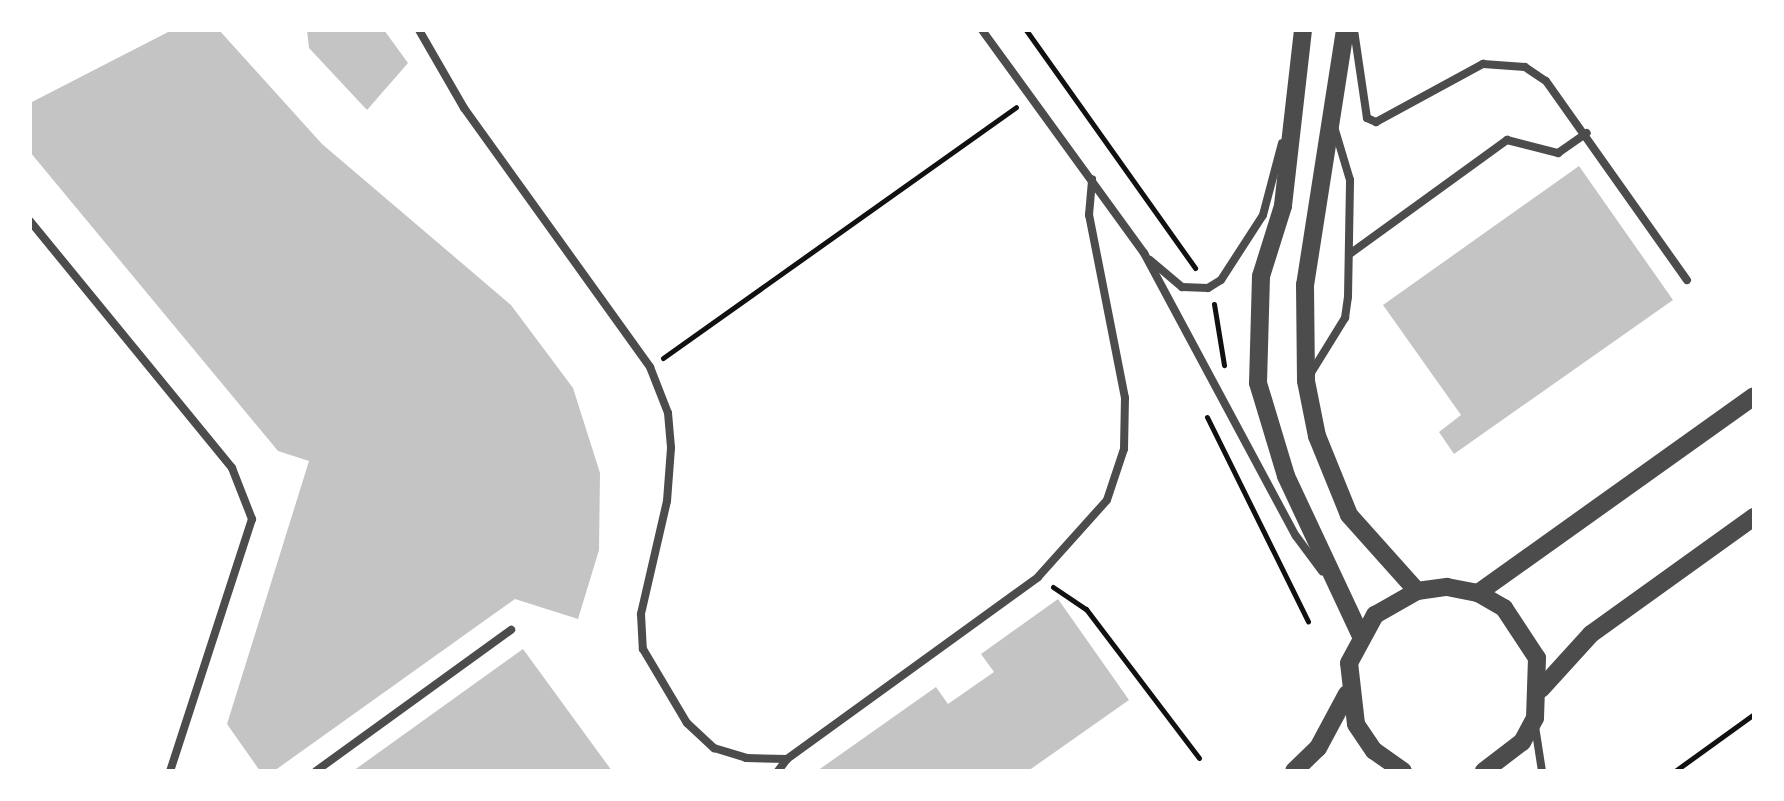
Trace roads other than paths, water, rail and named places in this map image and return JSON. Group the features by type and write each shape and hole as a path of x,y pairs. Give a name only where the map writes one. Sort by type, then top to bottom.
{"street":[{"path":"1303,30 1282,206 1262,276 1258,383 1286,476 1335,588 1360,634"},
{"path":"1345,30 1305,286 1306,381 1317,436 1349,515 1417,591"},
{"path":"1478,593 1754,396"},
{"path":"1541,689 1591,634 1754,517"},
{"path":"1397,770 1365,738 1348,694 1349,663 1360,634 1376,615 1417,591 1478,593 1525,630 1541,689 1535,718 1522,742 1484,771"},
{"path":"1294,771 1318,748 1348,694"}],"lane":[{"path":"419,30 464,108 650,367 668,413 671,448 667,501 641,614 644,649 665,693 714,748 746,758 787,759"},
{"path":"982,30 1144,253 1296,536 1335,588"},
{"path":"1354,30 1367,118 1392,117 1461,72 1503,63 1525,66 1546,81 1587,133 1687,280"},
{"path":"1144,253 1182,287 1208,288 1221,280 1263,215 1291,106"},
{"path":"1306,381 1345,318 1351,253 1350,180 1331,118"},
{"path":"1351,253 1506,140 1558,153 1587,133"},
{"path":"778,771 787,759 1038,578 1107,500 1124,449 1120,364 1089,215 1092,179"},
{"path":"30,221 232,468 252,519 170,771"},
{"path":"316,771 512,630"},
{"path":"1535,718 1542,771"}]}
